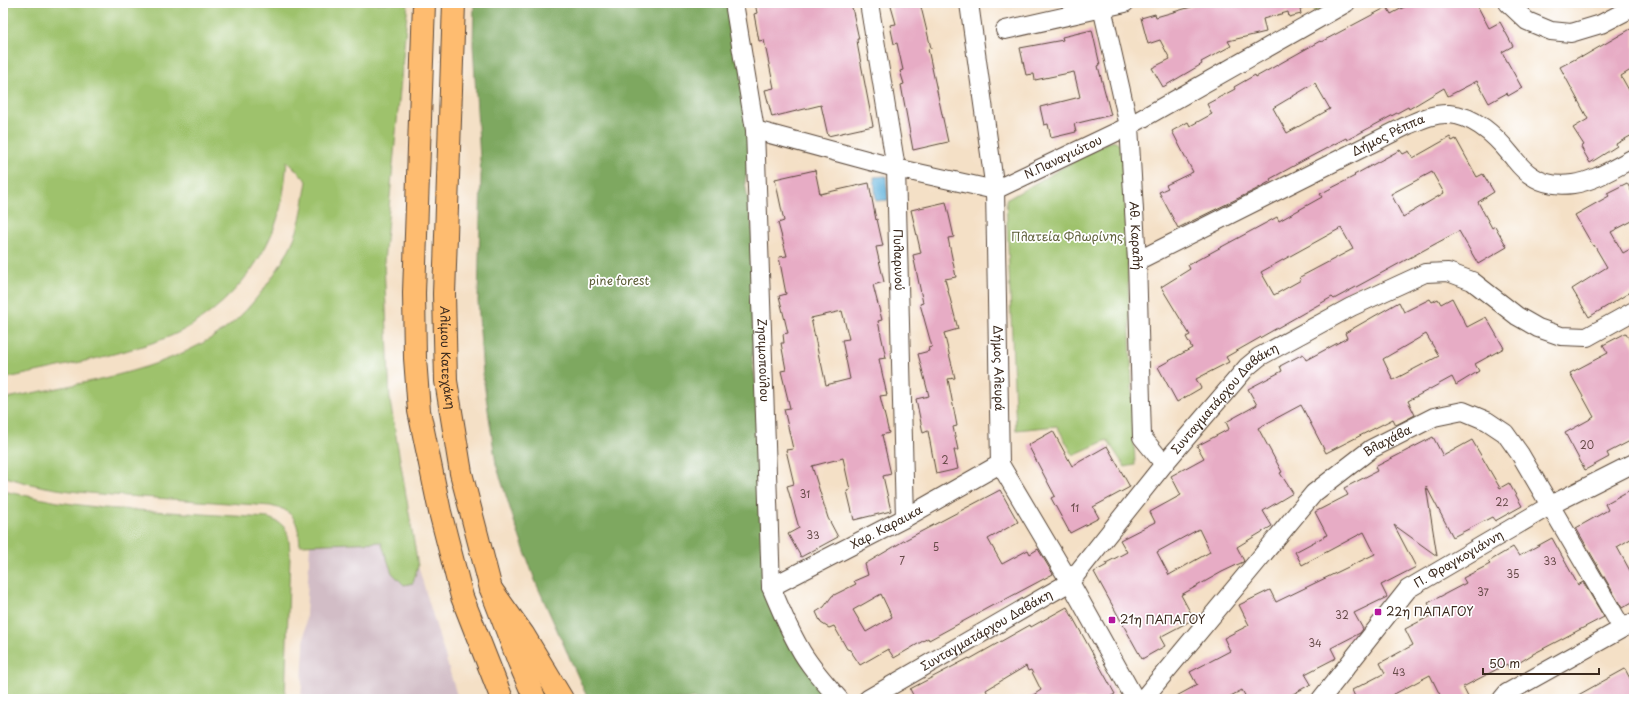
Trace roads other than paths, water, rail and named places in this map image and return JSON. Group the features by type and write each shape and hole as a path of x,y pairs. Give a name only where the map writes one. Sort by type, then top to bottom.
{"main road":[{"path":"424,3 414,293 415,358 419,411 440,512 462,597 502,699"},
{"name":"Αλίμου Κατεχάκη","path":"454,3 444,294 446,381 461,473 491,589 535,699"},
{"path":"491,589 523,634 562,699"}],"street":[{"name":"Ζησιμοπούλου","path":"734,3 755,130 771,587 799,648 824,682 839,699"},
{"name":"Πυλαρινού","path":"869,3 896,168 905,518"},
{"name":"Δήμος Αλευρά","path":"969,3 995,190 1000,464 1070,582 1135,699"},
{"path":"1005,30 1102,6 1125,3"},
{"name":"Ν.Παναγιώτου","path":"995,190 1129,126 1346,3"},
{"path":"1508,3 1527,21 1551,31 1571,33 1602,24 1634,7"},
{"name":"Αθ. Καραλή","path":"1102,6 1129,126 1137,261 1142,437 1164,464"},
{"name":"Δήμος Ρέππα","path":"1137,261 1408,125 1427,117 1449,114 1469,119 1484,127 1502,144 1522,168 1532,177 1548,184 1572,184 1590,180 1634,158"},
{"path":"755,130 896,168 995,190"},
{"name":"Συνταγματάρχου Δαβάκη","path":"868,699 1070,582 1164,464 1247,367 1259,356 1351,307 1426,273 1448,272 1472,281 1517,316 1538,328 1561,336 1587,337 1634,311"},
{"name":"Βλαχάβα","path":"1143,699 1314,493 1371,449 1434,417 1463,411 1487,421 1505,433 1520,454 1551,506 1628,625"},
{"name":"Π. Φραγκογιάννη","path":"1321,699 1408,589 1551,506 1634,463"},
{"name":"Χαρ. Καραικα","path":"771,587 905,518 1000,464"},
{"path":"1502,699 1507,693 1628,625"}],"water":[{"path":"886,176 888,200 876,201 874,177"}],"place":[{"name":"22η ΠΑΠΑΓΟΥ","path":"1378,612"},
{"name":"21η ΠΑΠΑΓΟΥ","path":"1112,620"}],"park label":[{"name":"Πλατεία Φλωρίνης","path":"1067,237"},
{"name":"pine forest","path":"619,281"}]}
